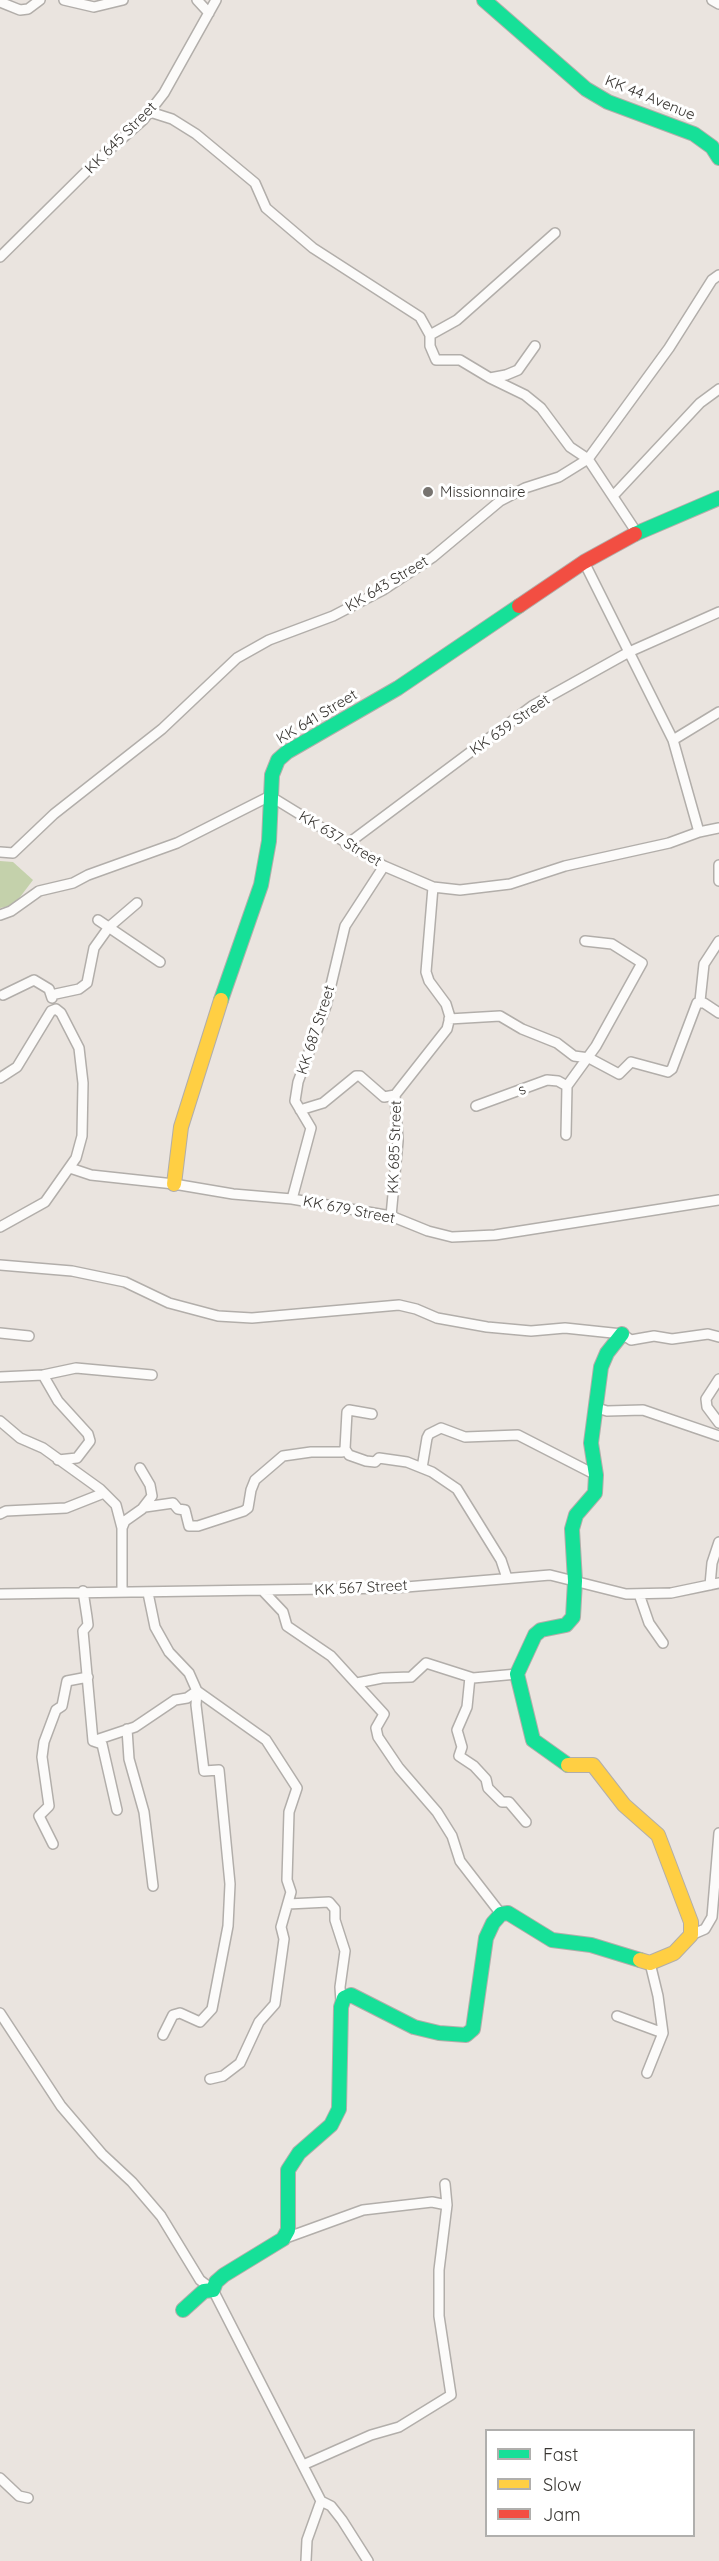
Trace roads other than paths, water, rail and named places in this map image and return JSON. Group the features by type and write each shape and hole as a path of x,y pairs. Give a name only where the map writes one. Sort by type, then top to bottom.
{"street":[{"path":"0,2 20,10 28,9 40,0"},
{"path":"64,0 94,7 123,0"},
{"path":"197,0 209,13"},
{"name":"KK 645 Street","path":"0,256 150,112 165,93 216,0"},
{"name":"KK 44 Avenue","path":"484,0 586,89 608,102 694,134 712,147 719,158"},
{"path":"712,0 719,4"},
{"path":"150,112 172,119 196,134 255,183 266,208 313,248 420,317 430,335 430,346 436,360 460,360 533,399 570,447 588,459 638,533"},
{"path":"430,335 457,320 555,233"},
{"name":"KK 643 Street","path":"0,852 13,853 54,814 162,729 237,658 269,640 333,616 383,590 433,557 500,501 525,488 559,477 588,459 669,348 712,280 719,274"},
{"path":"490,378 518,370 535,346"},
{"path":"614,495 700,403 719,389"},
{"name":"KK 641 Street","path":"174,1184 182,1127 231,967 261,885 268,841 272,775 278,760 287,752 398,687 584,562 638,533 719,498"},
{"path":"584,562 673,740 699,832"},
{"name":"KK 639 Street","path":"346,845 532,706 629,652 718,615"},
{"path":"673,740 719,712"},
{"path":"0,915 11,911 39,891 73,883 88,874 177,843 270,796"},
{"name":"KK 637 Street","path":"270,796 346,845 384,866 433,887 460,890 510,884 565,866 669,843 699,832 719,828"},
{"path":"719,865 719,881"},
{"name":"KK 687 Street","path":"292,1198 311,1128 294,1101 298,1082 326,1006 345,926 384,866"},
{"path":"433,887 426,972 429,981 446,1004 449,1019 500,1016 522,1029 558,1043 574,1056 589,1058 619,1074 631,1062 668,1072 672,1069 700,1001 704,964 719,941"},
{"path":"51,995 60,991 79,989 87,983 94,948 109,927 137,903"},
{"path":"98,920 160,962"},
{"path":"566,1136 567,1086 589,1058 642,963 612,944 585,941"},
{"path":"0,1227 45,1202 70,1167 82,1136 83,1083 79,1048 58,1011 49,989 34,980 3,995"},
{"path":"700,1001 719,1013"},
{"path":"0,1078 17,1067 51,1011 58,1011"},
{"name":"KK 685 Street","path":"392,1216 398,1140 395,1095 447,1029 449,1019"},
{"path":"300,1110 323,1103 356,1076 360,1076 384,1097 395,1095"},
{"name":"s","path":"476,1106 547,1080 558,1081 567,1086"},
{"name":"KK 679 Street","path":"70,1167 91,1175 174,1184 233,1194 292,1198 392,1216 428,1231 452,1237 495,1235 719,1200"},
{"path":"0,1265 72,1271 125,1282 169,1303 218,1316 252,1318 399,1305 437,1318 487,1327 531,1330 566,1328 622,1334 631,1340 654,1336 672,1339 708,1334 719,1337"},
{"path":"0,1333 28,1336"},
{"path":"622,1334 607,1353 601,1367 591,1443 596,1475 595,1493 576,1515 572,1529 575,1581 571,1622 535,1635 517,1674 533,1740 537,1745 565,1765 593,1765 624,1805 658,1835 691,1922 691,1935"},
{"path":"0,1377 43,1375 76,1368 152,1375"},
{"path":"43,1375 58,1401 88,1434 90,1441 77,1458 58,1460"},
{"path":"719,1378 706,1399 707,1407 719,1423"},
{"path":"597,1408 607,1411 643,1410 719,1436"},
{"path":"372,1414 349,1410 347,1412 345,1449 350,1455 366,1461 375,1462 379,1458 422,1468 458,1490 501,1560 507,1578"},
{"path":"0,1421 20,1438 43,1448 104,1493 116,1505 123,1528"},
{"path":"422,1468 427,1438 429,1434 441,1428 465,1437 518,1435 596,1475"},
{"path":"145,1506 173,1503 178,1509 185,1510 189,1526 206,1524 248,1508 250,1490 255,1480 283,1456 311,1452 342,1452 345,1449"},
{"path":"122,1590 125,1521 145,1506 152,1496 150,1485 140,1468"},
{"path":"0,1514 6,1511 66,1508 104,1493"},
{"path":"715,1584 712,1563 719,1542"},
{"name":"KK 567 Street","path":"0,1594 122,1590 148,1593 394,1588 550,1575 626,1594 671,1593 715,1584"},
{"path":"82,1591 87,1617 87,1625 83,1631 88,1677 88,1710 93,1741"},
{"path":"264,1592 283,1612 287,1626 331,1656 384,1714 376,1728 378,1737 399,1768 437,1812 452,1836 460,1861 501,1914"},
{"path":"148,1593 155,1627 169,1652 189,1673 197,1691 196,1705 202,1739 204,1771 219,1770 230,1884 228,1926 212,2009 200,2022 180,2013 173,2015 163,2035"},
{"path":"639,1594 649,1623 663,1643"},
{"path":"357,1683 382,1678 411,1677 426,1663 470,1677 503,1677 517,1674"},
{"path":"53,1844 39,1816 49,1806 46,1800 49,1792 42,1756 44,1742 56,1710 62,1706 67,1681 88,1677"},
{"path":"470,1677 468,1707 457,1730 462,1747 459,1756 474,1766 486,1779 488,1788 502,1802 509,1802 526,1822"},
{"path":"93,1741 135,1727 175,1700 187,1698 197,1691"},
{"path":"197,1691 266,1740 297,1788 289,1812 288,1880 291,1892 288,1904 284,1908 281,1927 284,1939 275,2004 259,2022 240,2063 223,2076 210,2079"},
{"path":"128,1730 129,1759 144,1812 153,1886"},
{"path":"93,1741 102,1744 117,1810"},
{"path":"341,2002 351,1995 414,2027 438,2033 466,2035 473,2029 486,1938 493,1923 501,1914 508,1913 552,1940 591,1945 650,1963 674,1953 691,1935 705,1929 712,1917 719,1833"},
{"path":"283,2239 288,2230 288,2170 299,2153 331,2125 339,2109 340,1987 345,1952 335,1920 335,1909 329,1902 288,1904"},
{"path":"647,2073 663,2033 658,1995 650,1963"},
{"path":"0,2013 61,2106 102,2154 132,2182 161,2216 200,2280 213,2290 321,2501 331,2506 342,2520 368,2561"},
{"path":"616,2016 663,2033"},
{"path":"303,2465 371,2435 399,2427 452,2395 439,2316 439,2271 447,2205 445,2184"},
{"path":"213,2290 216,2282 224,2275 283,2239 363,2210 432,2202 447,2205"},
{"path":"183,2310 204,2291 213,2290"},
{"path":"0,2478 19,2496 28,2498"},
{"path":"306,2561 307,2540 321,2501"}],"place":[{"name":"Missionnaire","path":"428,492"}]}
